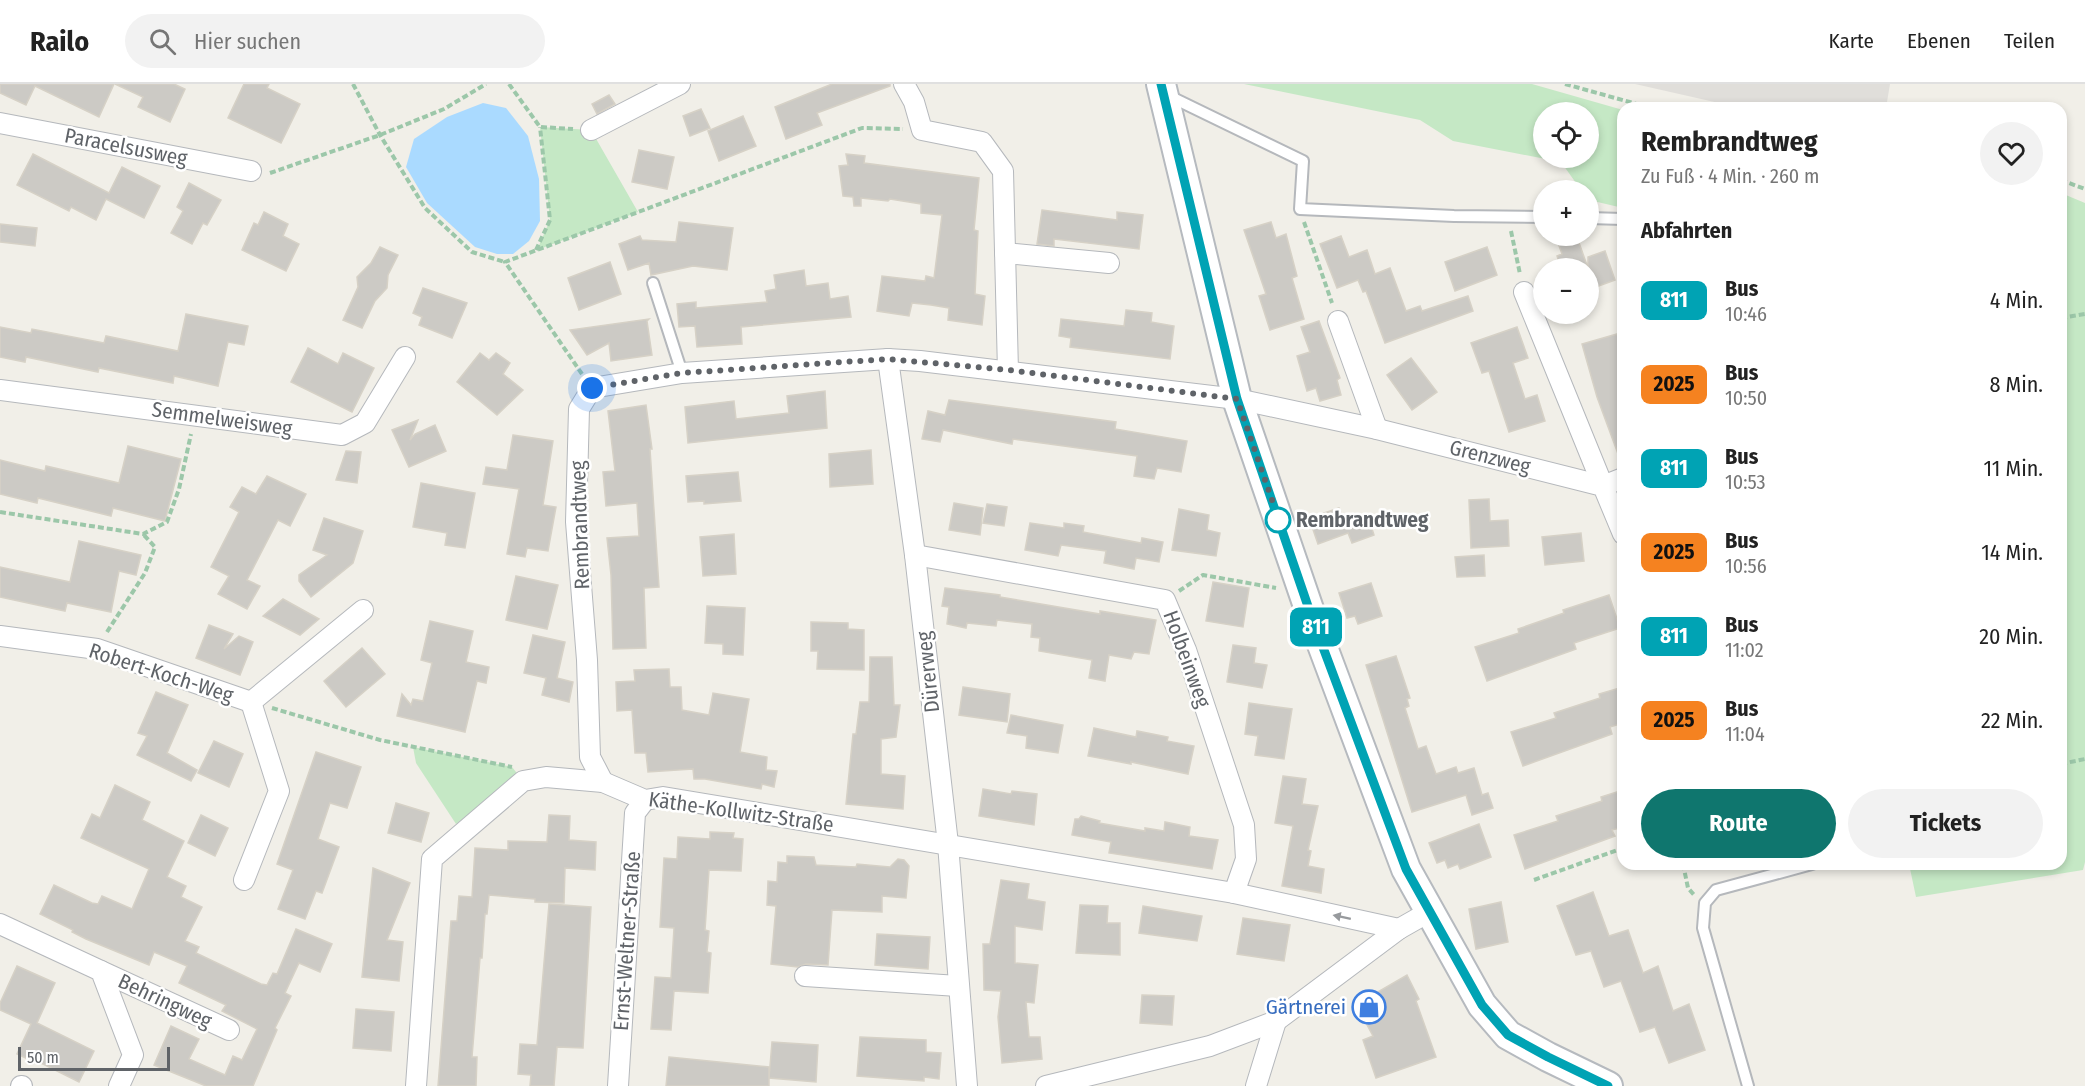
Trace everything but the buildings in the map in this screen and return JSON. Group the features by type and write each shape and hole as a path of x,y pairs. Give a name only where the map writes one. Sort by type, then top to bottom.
{"street":[{"path":"591,130 680,84"},
{"path":"904,84 914,102 922,130 982,142 1003,171 1008,370"},
{"path":"1162,89 1237,399 1301,585 1401,858 1482,1005 1508,1035 1608,1086"},
{"name":"Paracelsusweg","path":"0,123 251,171"},
{"path":"1005,254 1109,263"},
{"path":"1524,292 1617,520"},
{"path":"1338,321 1377,429"},
{"name":"Semmelweisweg","path":"0,390 342,435 365,423 405,357"},
{"path":"592,388 682,373 888,359 1008,370 1237,399"},
{"name":"Dürerweg","path":"888,359 915,555 948,844 967,1086"},
{"name":"Rembrandtweg","path":"592,388 579,409 576,522 587,660 590,757 603,782"},
{"name":"Grenzweg","path":"1237,399 1377,429 1603,486"},
{"path":"1603,486 1617,480"},
{"name":"Holbeinweg","path":"915,555 1165,600 1186,650 1244,825 1246,859 1234,893"},
{"name":"Robert-Koch-Weg","path":"251,702 363,610"},
{"name":"Robert-Koch-Weg","path":"0,636 97,649 251,702"},
{"name":"Robert-Koch-Weg","path":"244,880 279,791 251,702"},
{"path":"571,779 590,757"},
{"name":"Käthe-Kollwitz-Straße","path":"523,781 546,777 603,782 645,800 663,798 948,844"},
{"path":"416,1086 432,859 523,781"},
{"name":"Ernst-Weltner-Straße","path":"618,1086 635,813 645,800"},
{"path":"948,844 1234,893 1399,929"},
{"path":"1046,1086 1210,1046 1276,1021 1399,929 1429,912"},
{"name":"Behringweg","path":"0,924 229,1030"},
{"name":"Behringweg","path":"100,971 133,1055 119,1086"},
{"path":"805,976 958,986"},
{"path":"1256,1086 1276,1021"}],"lane":[{"path":"1162,89 1303,161 1300,209 1533,217"},
{"path":"1599,218 1617,219"},
{"path":"653,283 682,373"},
{"path":"1748,1086 1703,928 1705,903 1716,890 1790,870"}],"path":[{"path":"353,84 380,135 425,207 472,252 505,262 862,128 922,130"},
{"path":"251,171 270,173 380,135 444,109 486,84"},
{"path":"509,84 540,127 550,220 536,250"},
{"path":"1565,84 1630,102"},
{"path":"540,127 591,130"},
{"path":"2067,182 2085,189"},
{"path":"1300,209 1338,321"},
{"path":"1508,217 1524,292"},
{"path":"505,262 592,388"},
{"path":"2067,317 2085,314"},
{"path":"142,534 167,522 179,489 195,416"},
{"path":"0,512 142,534 156,547 145,573 118,611 97,649"},
{"path":"1165,600 1203,575 1275,588 1301,585"},
{"path":"251,702 380,740 512,767 523,781"},
{"path":"2067,763 2085,759"},
{"path":"1534,880 1617,850"},
{"path":"1685,870 1691,893 1705,903"}],"shaded area":[{"path":"1635,84 1890,84 1887,102 1714,102"}],"green space":[{"path":"1244,84 1532,84 1595,102 1533,102 1533,157 1453,141 1420,120"},
{"path":"1599,103 1617,108 1617,207 1599,202 1599,180 1574,180 1565,168 1599,168"},
{"path":"540,127 591,130 638,212 537,250 550,220"},
{"path":"2067,196 2085,203 2085,862 2083,870 1916,897 1910,870 2067,870"},
{"path":"413,747 512,767 520,777 456,824 416,763"}],"water":[{"path":"483,103 506,108 528,136 539,179 540,221 529,241 513,254 497,254 475,247 427,203 406,167 414,139 447,117"}],"bus line":[{"name":"811","path":"1161,84 1237,399 1312,618 1406,869 1482,1005 1508,1035 1608,1086"}],"place":[{"name":"Rembrandtweg","path":"1278,520"},
{"name":"Gärtnerei","path":"1369,1007"}],"route":[{"path":"592,388 682,373 888,359 1008,370 1237,399 1280,523 1278,520"}]}
